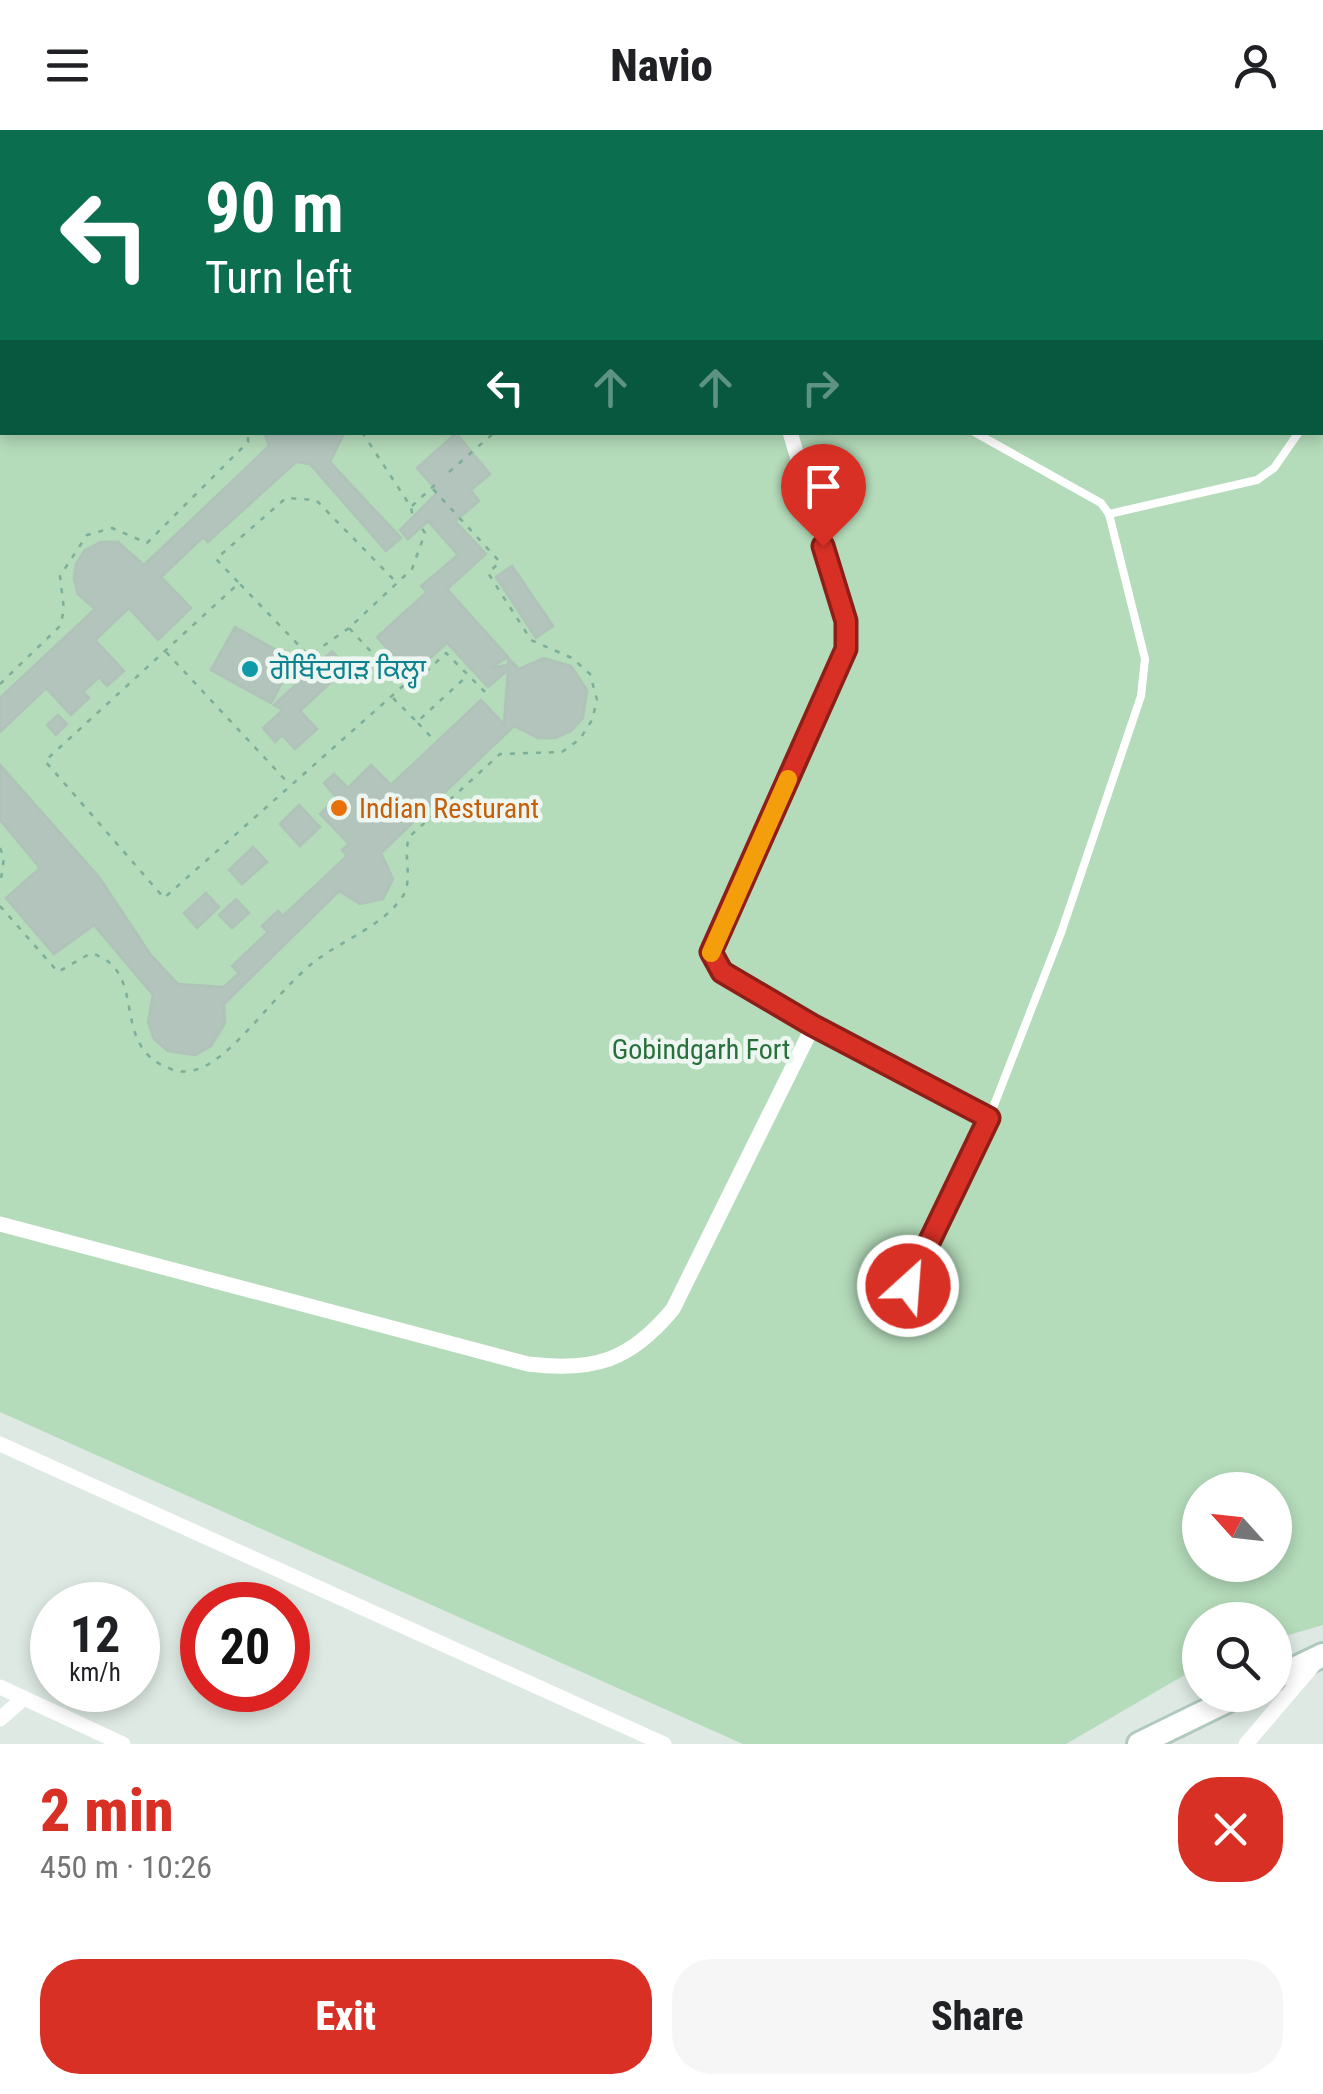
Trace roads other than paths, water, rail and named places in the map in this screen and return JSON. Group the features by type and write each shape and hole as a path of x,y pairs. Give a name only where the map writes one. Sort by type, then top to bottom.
{"main road":[{"path":"1292,1670 1322,1655"},
{"path":"1138,1744 1204,1712"}],"street":[{"path":"0,1224 528,1364 584,1368 639,1344 673,1309 812,1025 722,972 711,952 846,649 846,621 791,435"},
{"path":"0,1444 664,1744"},
{"path":"1246,1744 1322,1655"},
{"path":"0,1688 123,1744"},
{"path":"0,1719 24,1698"}],"lane":[{"path":"908,1286 989,1118 1062,933 1144,681 1145,659 1109,514 1091,494 980,435"},
{"path":"1109,514 1257,480 1274,468 1297,435"},
{"path":"812,1025 989,1118"}],"place":[{"name":"ਗੋਬਿੰਦਗੜ ਕਿਲ੍ਹਾ","path":"250,669"},
{"name":"Indian Resturant","path":"339,808"}],"park label":[{"name":"Gobindgarh Fort","path":"701,1049"}]}
